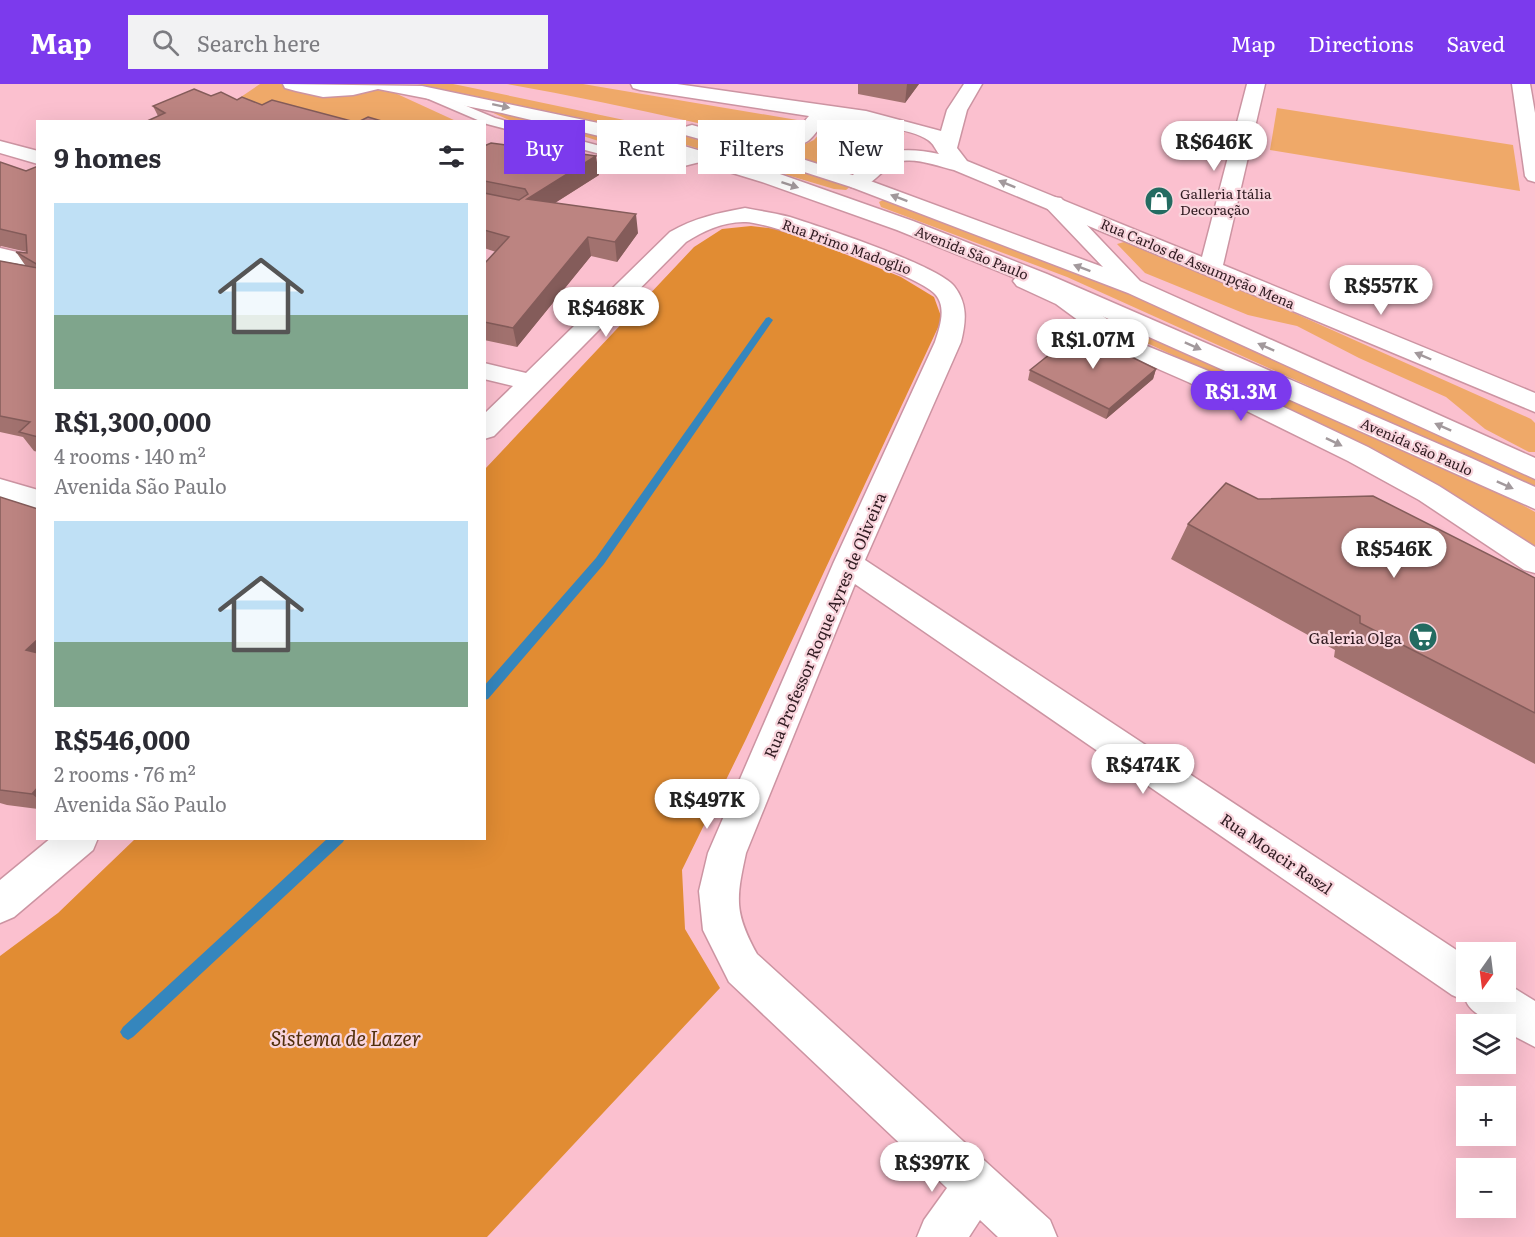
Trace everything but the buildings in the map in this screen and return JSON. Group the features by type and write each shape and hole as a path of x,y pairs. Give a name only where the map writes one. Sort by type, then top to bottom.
{"street":[{"path":"292,84 333,93 353,91 373,84"},
{"name":"Avenida São Paulo","path":"382,84 502,106 601,129 703,157 868,211 1058,286 1535,499"},
{"path":"471,84 557,100"},
{"path":"640,84 721,90 807,115 843,115 912,128 949,151"},
{"path":"949,151 957,110 973,84"},
{"path":"1211,268 1256,84"},
{"path":"1521,84 1535,176"},
{"path":"904,134 912,128 932,123 957,110"},
{"name":"Avenida São Paulo","path":"807,115 804,135 793,141 775,145 754,144 683,128 858,183 1136,288 1535,469"},
{"path":"0,147 36,157"},
{"path":"904,154 949,151"},
{"name":"Rua Carlos de Assumpção Mena","path":"949,151 1053,203 1535,403"},
{"path":"867,174 854,190 859,203 868,211"},
{"path":"1053,203 1136,288"},
{"name":"Rua Primo Madoglio","path":"486,428 678,237 694,227 712,221 746,215 782,222 919,272 944,289 952,303 954,319"},
{"path":"968,250 1011,274 1064,299 1133,349 1197,376 1358,454 1436,497 1535,562"},
{"path":"0,255 36,264"},
{"name":"Rua Professor Roque Ayres de Oliveira","path":"954,319 948,342 848,564 727,853 718,891 723,930 743,968 1033,1237"},
{"path":"486,371 531,382"},
{"path":"0,489 36,499"},
{"name":"Rua Moacir Raszl","path":"848,564 1456,974"},
{"path":"5,895 77,840"},
{"path":"1498,1002 1535,1026"},
{"path":"941,1237 976,1186"}],"shaded area":[{"path":"260,84 340,84 395,93 454,120 350,120 235,101"},
{"path":"417,84 453,84 624,120 597,122"},
{"path":"507,84 583,84 797,120 698,120 698,123"},
{"path":"1277,108 1513,145 1520,191 1270,150"},
{"path":"493,109 538,120 509,120 489,111"},
{"path":"585,132 597,135 597,141 585,137"},
{"path":"686,136 698,140 698,148 686,145"},
{"path":"817,136 817,165 805,161 805,144"},
{"path":"805,172 851,186 846,190 834,189 784,174 805,174"},
{"path":"885,199 1121,288 1535,476 1535,488 1067,277 881,207 879,202"},
{"path":"1131,240 1531,419 1535,423 1535,452 1529,452 1485,429 1446,397 1359,358 1297,326 1248,315 1145,273 1117,244"},
{"path":"1127,323 1485,484 1535,512 1535,548 1376,450 1119,330 1121,325"}],"green space":[{"name":"Sistema de Lazer","path":"751,226 786,230 901,277 934,297 942,319 746,739 682,870 685,929 720,988 487,1237 0,1237 0,956 58,913 134,840 486,840 486,468 694,247 722,229"}],"waterway":[{"path":"486,693 600,561 769,320"},
{"path":"128,1032 336,840"}],"place":[{"name":"Galleria Itália Decoração","path":"1159,201"},
{"name":"Galeria Olga","path":"1423,637"}]}
